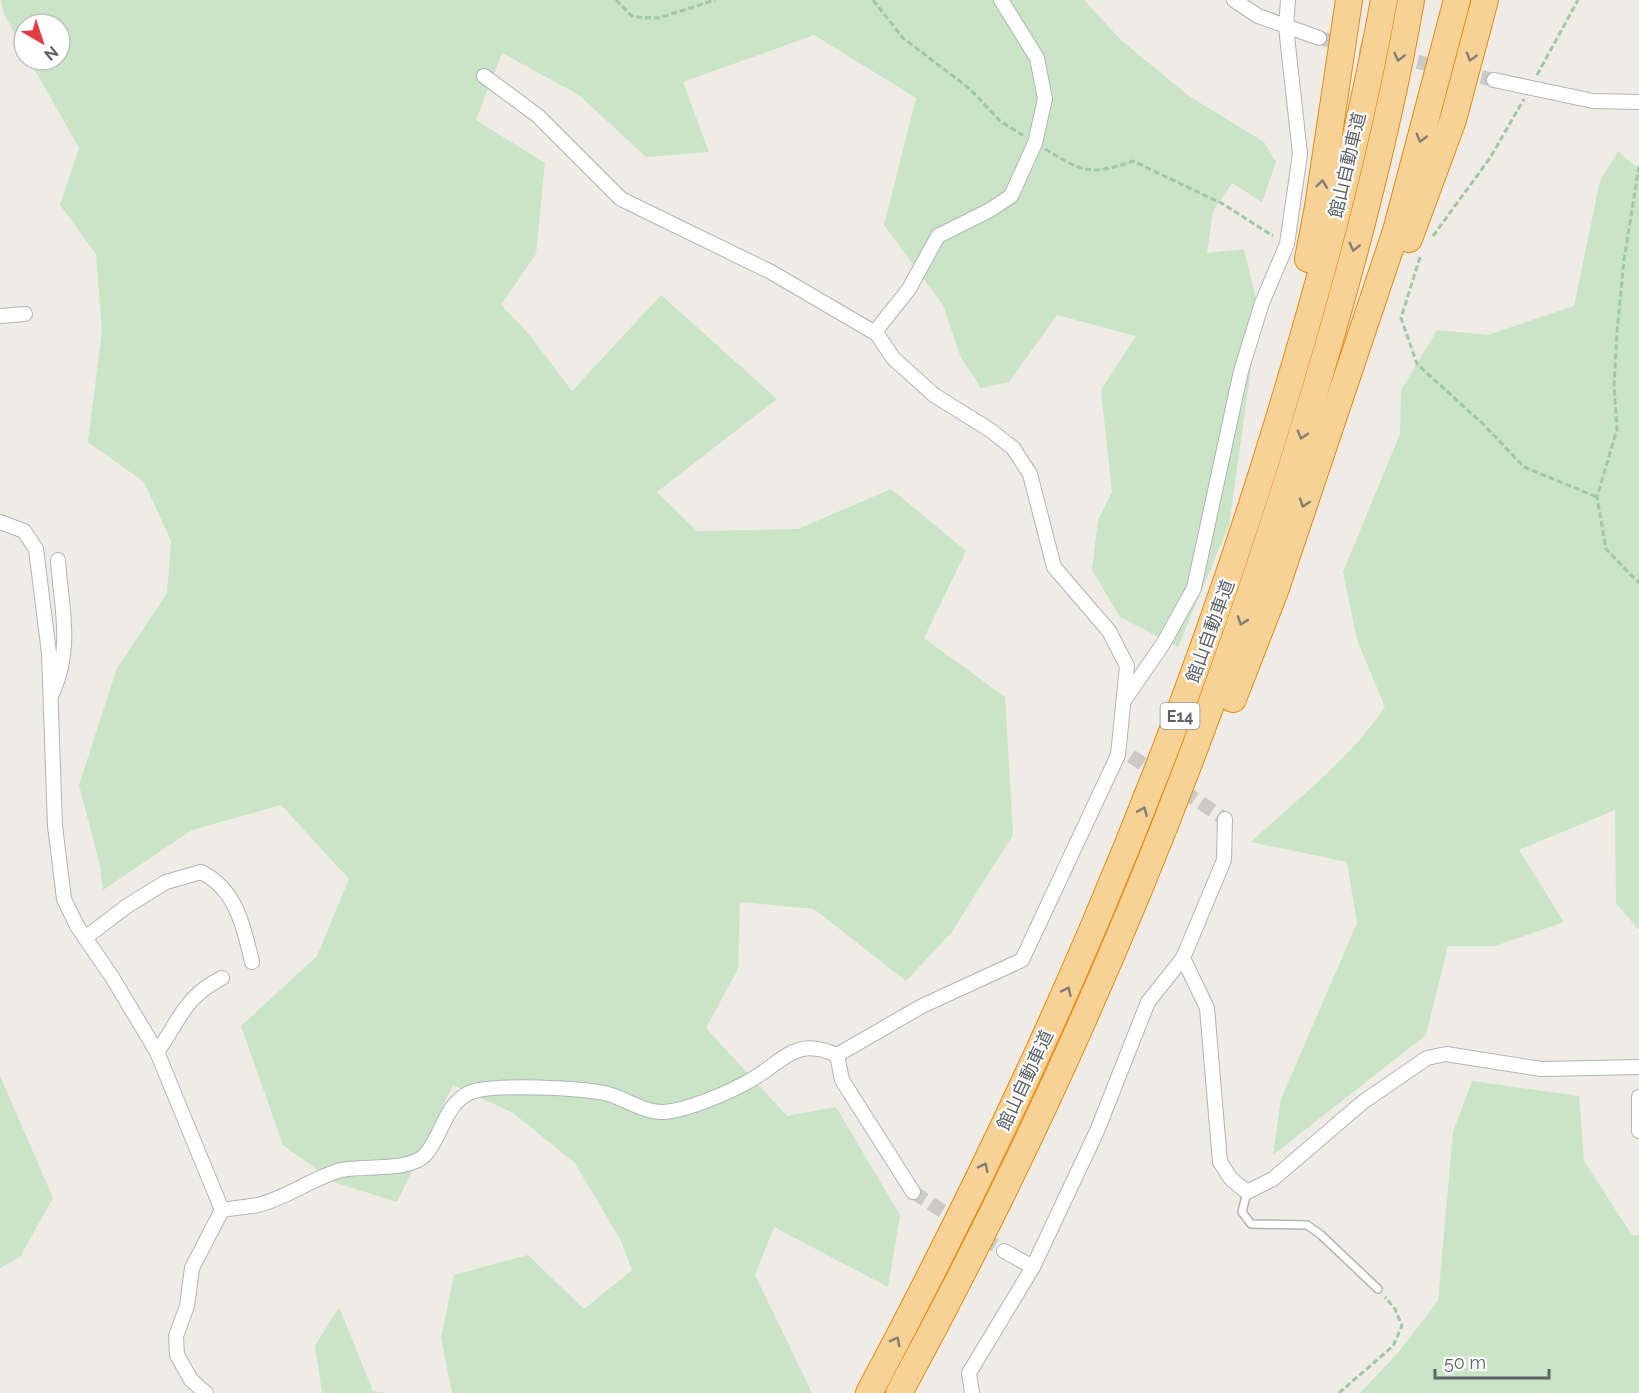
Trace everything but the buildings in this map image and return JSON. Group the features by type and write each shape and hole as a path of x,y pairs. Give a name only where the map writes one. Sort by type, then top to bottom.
{"highway":[{"path":"1295,366 1308,257 1318,207 1348,0"},
{"name":"館山自動車道","path":"869,1393 1028,1076 1118,873 1206,645 1239,549 1295,366 1354,142 1384,0"},
{"name":"館山自動車道","path":"899,1393 944,1308 1097,990 1187,776 1265,555 1321,372 1351,259 1411,0"},
{"path":"1097,990 1156,893 1275,591 1329,424 1396,231 1457,0"},
{"path":"1329,424 1387,292 1445,142 1485,0"}],"street":[{"path":"877,334 878,328 909,289 938,236 990,210 1011,196 1035,143 1045,99 1038,58 1001,0"},
{"path":"1234,0 1258,16 1319,38"},
{"path":"1124,700 1163,645 1194,588 1241,371 1262,303 1287,244 1300,154 1286,27 1288,0"},
{"path":"484,76 538,116 621,199 771,272 877,334 893,358 934,395 1013,447 1030,474 1054,567 1109,631 1126,666 1125,755 1022,960 922,1006 837,1055"},
{"path":"1494,80 1593,101 1639,102"},
{"path":"0,316 26,314"},
{"path":"0,522 24,531 36,549 49,653 49,699 58,866 64,898 85,938 112,977 157,1052 222,1210 192,1268 187,1306 176,1336 177,1355 191,1380 206,1393"},
{"path":"49,699 57,681 64,639 65,608 58,560"},
{"path":"972,1393 969,1373 1033,1267 1097,1131 1148,1002 1183,958 1224,860 1225,819"},
{"path":"85,938 166,882 201,872 213,878 230,897 243,922 252,962"},
{"path":"1183,958 1207,1008 1220,1162 1230,1179 1247,1192 1273,1179 1363,1102 1426,1058 1446,1054 1541,1069 1639,1067"},
{"path":"157,1052 181,1010 208,985 222,978"},
{"path":"222,1210 259,1204 342,1170 409,1163 424,1155 455,1103 469,1093 485,1089 582,1089 610,1095 646,1109 664,1112 702,1101 750,1081 776,1061 798,1049 821,1047 837,1055"},
{"path":"837,1055 842,1080 913,1192"},
{"path":"1639,1098 1639,1131"},
{"path":"1004,1251 1033,1267"}],"lane":[{"path":"1247,1192 1242,1212 1251,1224 1306,1226 1320,1234 1378,1289"}],"path":[{"path":"616,0 633,17 659,18 715,0"},
{"path":"873,0 903,38 970,89 1000,121 1035,143 1088,171 1108,170 1133,161 1223,204 1287,244"},
{"path":"1428,243 1490,158 1578,0"},
{"path":"1639,166 1624,260 1617,332 1614,386 1617,429 1597,497 1606,549 1639,583"},
{"path":"1421,252 1401,318 1417,364 1483,424 1524,467 1597,497"},
{"path":"1339,1393 1393,1346 1402,1326 1395,1310 1378,1289"}],"green space":[{"path":"1,0 1084,0 1121,40 1189,96 1264,142 1276,162 1262,202 1232,183 1213,211 1207,253 1244,249 1259,312 1229,525 1178,647 1120,617 1092,570 1098,520 1112,492 1101,390 1136,336 1057,315 1009,382 981,388 961,358 943,305 884,225 916,98 814,35 683,82 709,152 646,157 579,95 502,53 476,120 545,163 536,254 501,305 527,332 572,391 661,295 777,399 657,492 697,531 798,529 891,489 966,551 924,638 1005,697 1013,835 951,933 906,981 814,909 740,902 738,969 706,1028 787,1116 836,1107 900,1215 888,1287 774,1227 755,1275 812,1393 452,1393 441,1338 454,1275 528,1255 584,1309 632,1270 621,1241 575,1163 513,1113 453,1085 397,1202 334,1182 283,1145 241,1026 317,956 349,879 281,805 192,830 103,890 100,866 79,785 117,668 167,593 171,541 144,482 88,442 102,331 96,254 60,205 79,148 36,72 72,72 72,12 12,12 12,29 4,14"},
{"path":"1618,151 1639,169 1639,930 1616,903 1615,810 1519,850 1564,922 1495,946 1448,946 1426,1035 1273,1155 1281,1099 1357,923 1347,862 1251,842 1339,762 1385,707 1357,640 1343,572 1400,434 1401,390 1437,330 1488,335 1574,306 1600,181"},
{"path":"0,1076 53,1198 20,1257 0,1268"},
{"path":"1472,1081 1579,1096 1584,1161 1632,1235 1639,1235 1639,1393 1360,1393 1397,1354 1438,1301 1453,1132"},
{"path":"339,1307 373,1391 386,1393 322,1393 315,1346"}],"tunnel":[{"path":"1319,38 1378,52"},
{"path":"1397,57 1443,68"},
{"path":"1461,72 1494,80"},
{"path":"1131,756 1225,819"},
{"path":"913,1192 1004,1251"}]}
